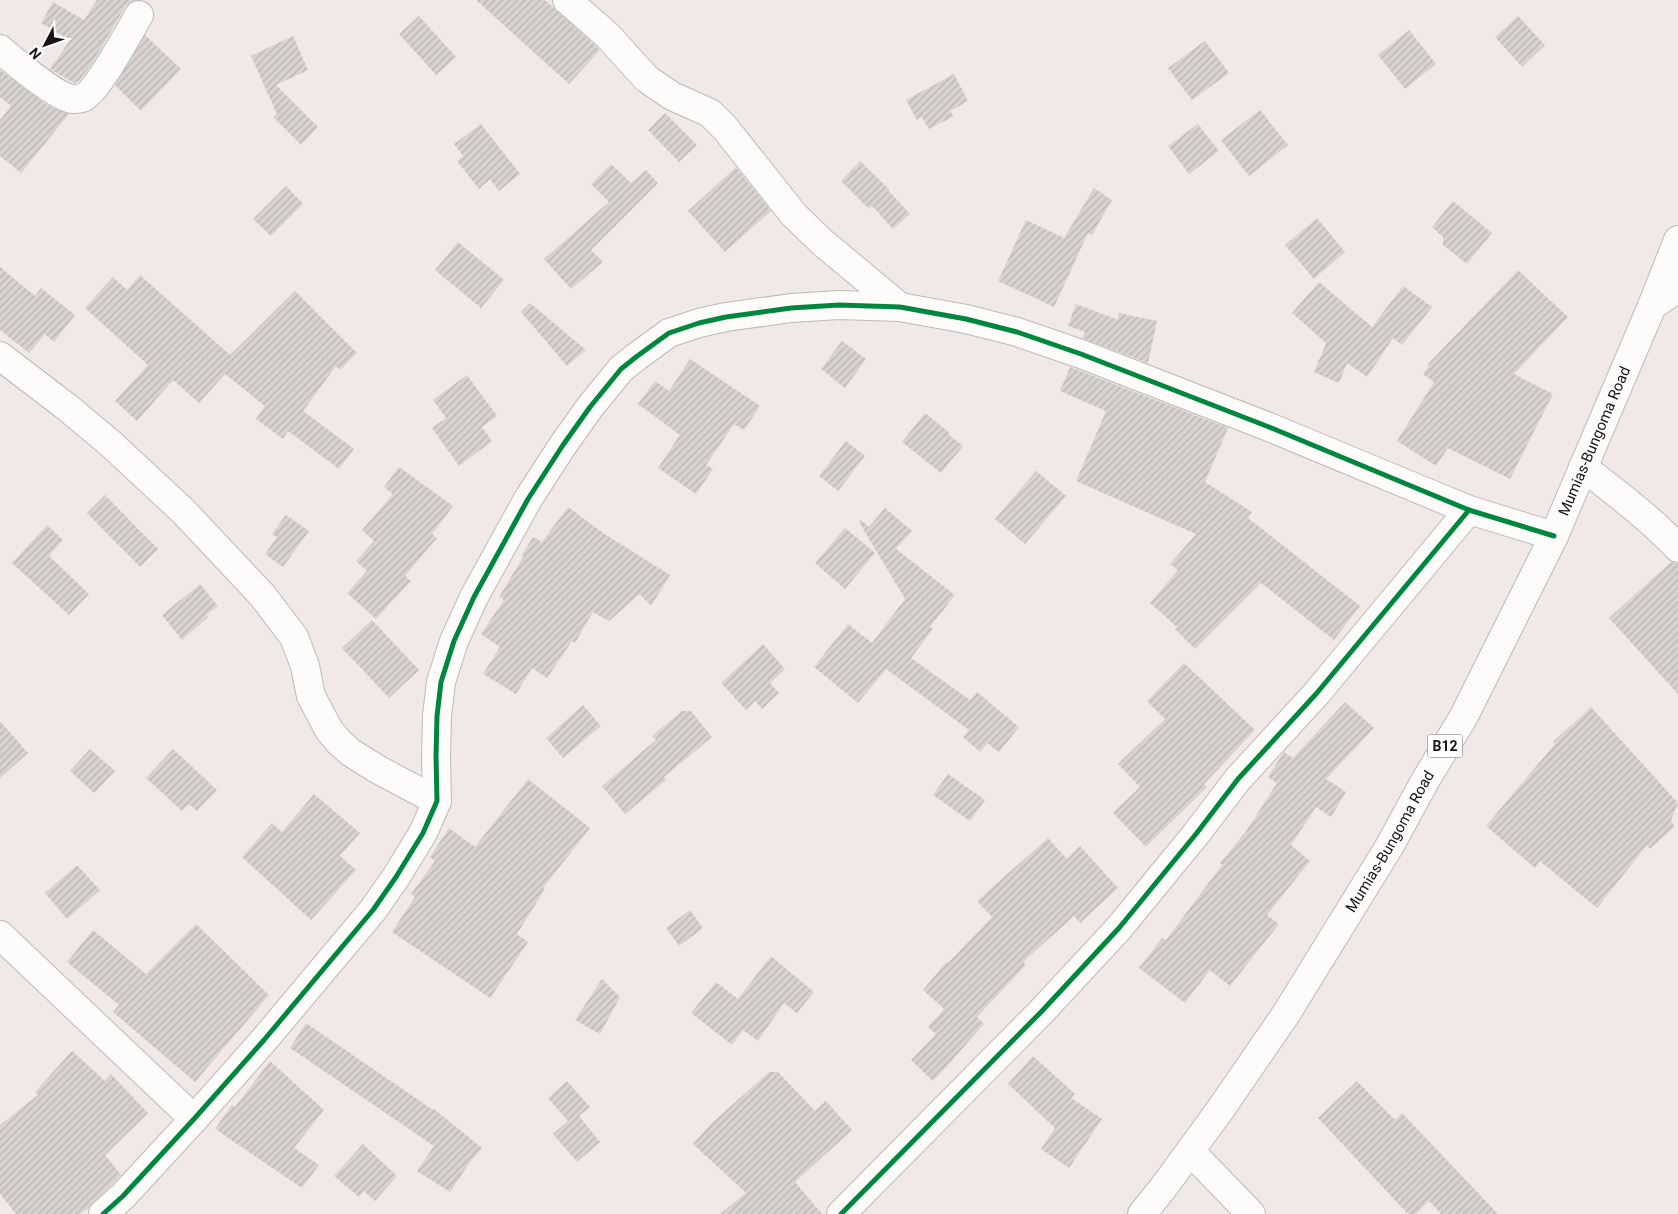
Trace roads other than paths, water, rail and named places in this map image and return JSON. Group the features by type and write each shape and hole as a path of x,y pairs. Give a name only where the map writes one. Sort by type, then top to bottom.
{"main road":[{"path":"567,0 607,35 647,79 672,96 710,113 741,146 767,183 794,215 822,242 900,307"},
{"path":"0,49 44,84 64,96 74,99 83,98 92,90 102,76 139,15"},
{"name":"Mumias-Bungoma Road","path":"1142,1214 1190,1150 1286,1014 1389,847 1425,781 1464,716 1554,536 1652,306 1678,240"},
{"path":"1652,306 1678,288"},
{"path":"103,1214 123,1196 264,1040 373,910 396,877 423,833 437,801 437,716 442,682 454,641 474,597 528,499 590,407 615,376 636,357 669,333 726,317 791,308 840,305 900,307 966,319 1017,332 1081,354 1269,427 1469,510 1554,536"},
{"path":"0,356 111,444 183,511 262,595 294,637 306,666 311,696 329,730 339,742 350,752 377,769 437,801"},
{"path":"1583,467 1663,532 1678,548"},
{"path":"841,1214 1035,1018 1119,928 1196,834 1238,778 1316,694 1469,510"},
{"path":"0,935 194,1119"},
{"path":"1190,1150 1251,1214"}]}
